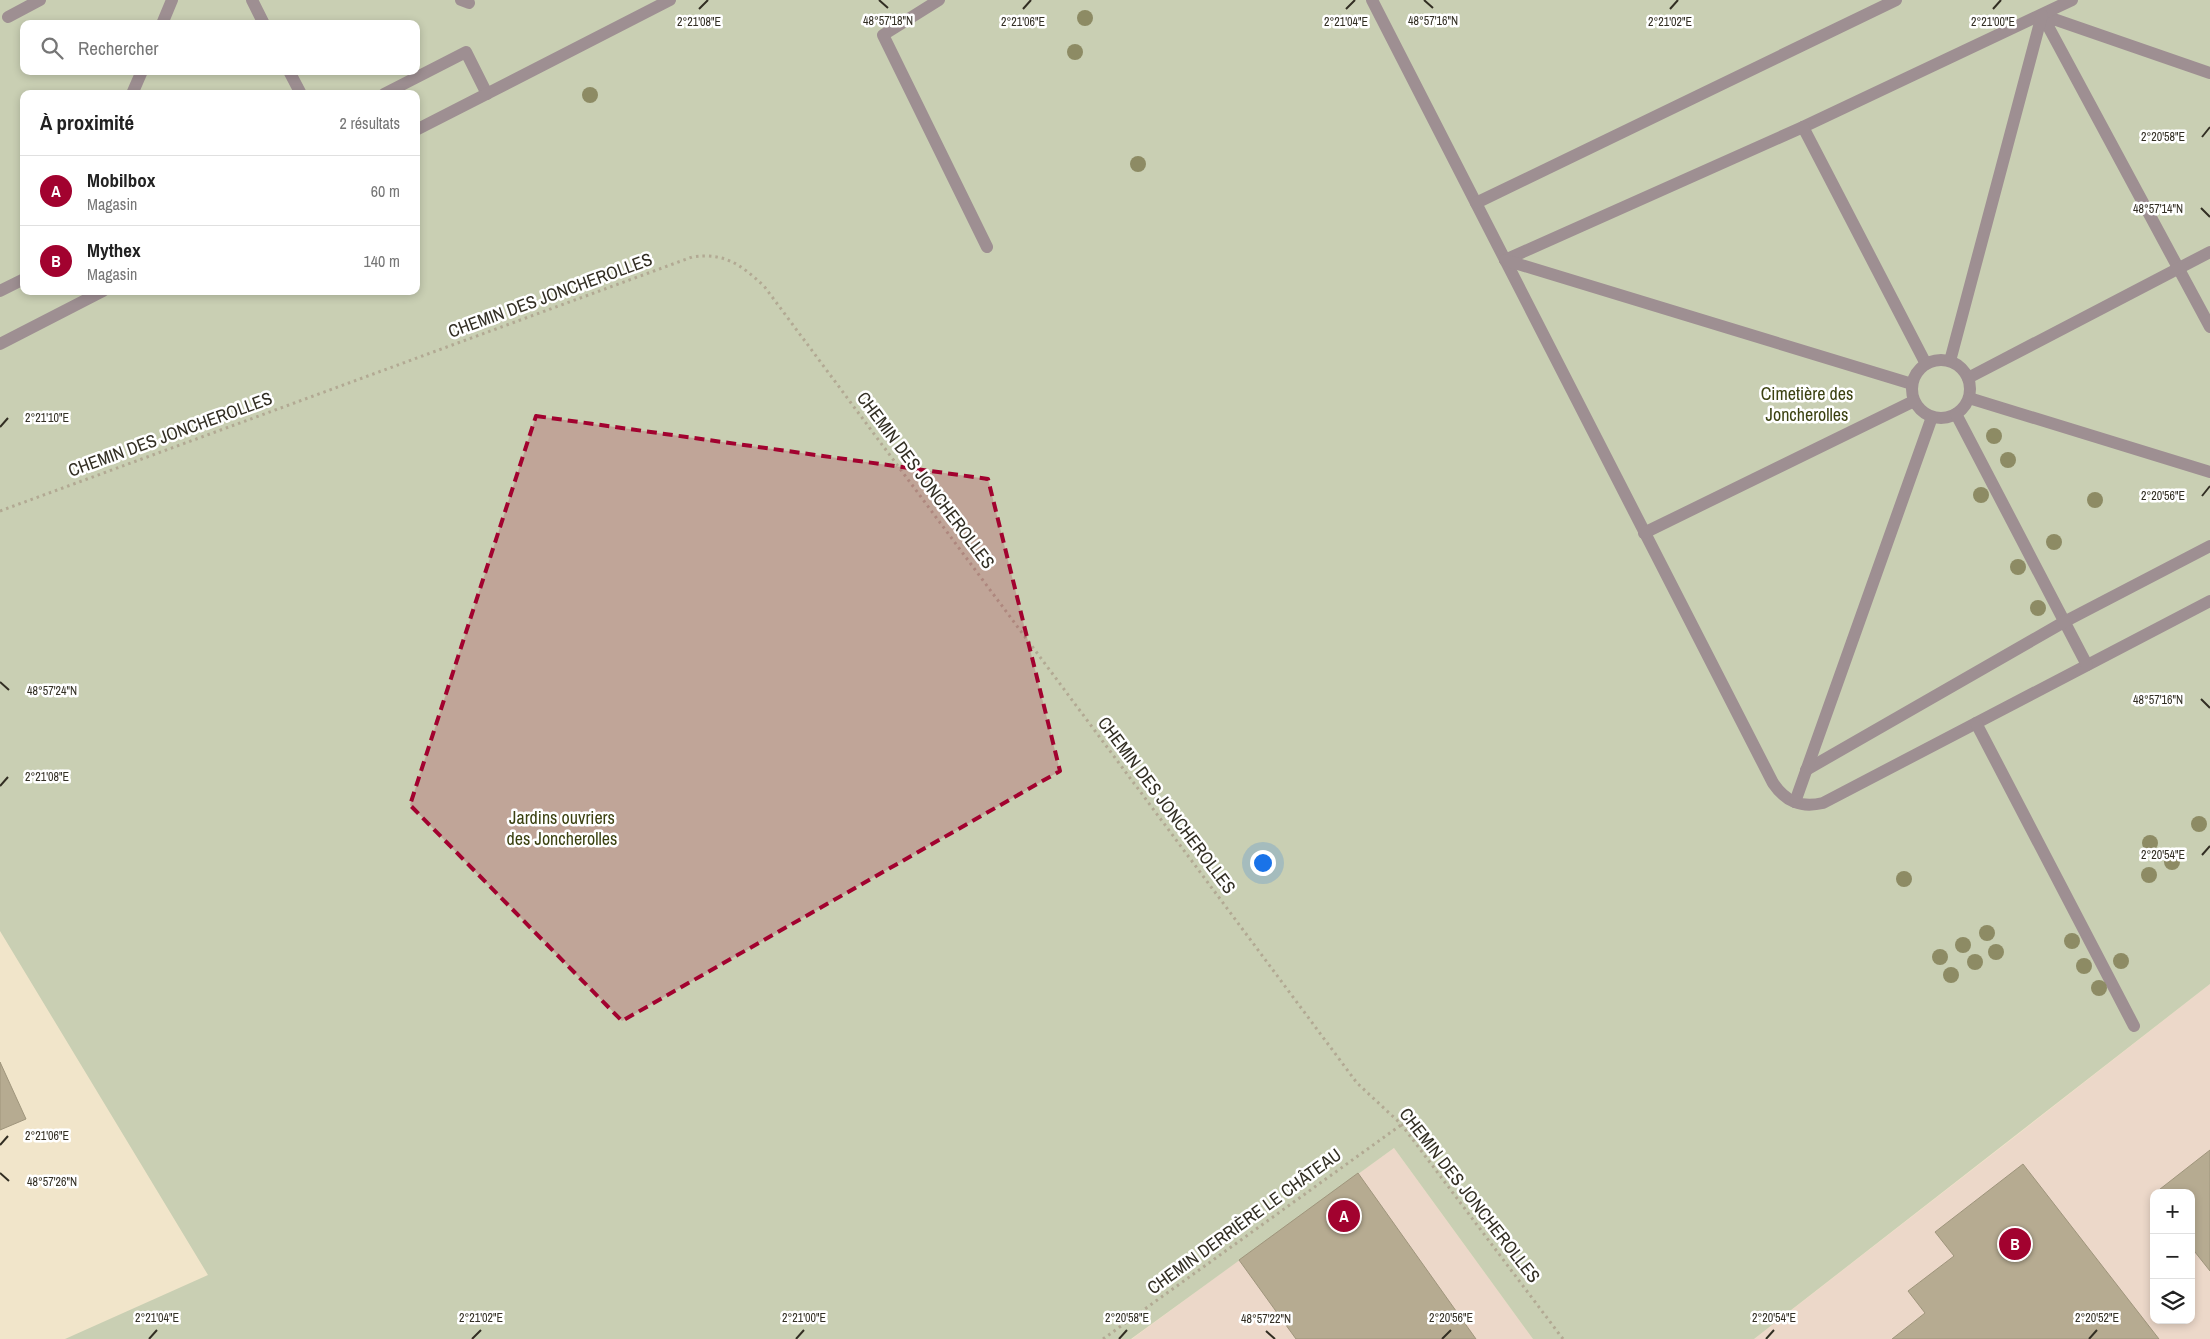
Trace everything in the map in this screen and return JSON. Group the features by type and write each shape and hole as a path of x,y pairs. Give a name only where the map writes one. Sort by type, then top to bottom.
{"lane":[{"path":"8,17 40,0"},
{"path":"164,20 172,0"},
{"path":"252,0 262,20"},
{"path":"420,128 670,0"},
{"path":"939,0 883,35 987,247"},
{"path":"1372,0 1644,534 1773,783 1784,796 1806,806 1823,803 2210,601"},
{"path":"1476,203 1896,0"},
{"path":"1505,260 1803,127 2072,0"},
{"path":"2042,15 2210,73"},
{"path":"2042,15 2210,327"},
{"path":"1950,361 2042,15"},
{"path":"392,90 466,52 487,94"},
{"path":"134,90 140,75"},
{"path":"292,75 299,90"},
{"path":"1803,127 1926,364"},
{"path":"1968,378 2210,252"},
{"path":"1505,260 1912,384"},
{"path":"0,291 20,281"},
{"path":"0,344 95,295"},
{"path":"1935,361 1950,361 1961,368 1968,378 1969,398 1966,406 1956,414 1944,419 1932,418 1923,413 1914,401 1912,384 1915,375 1926,364 1935,361"},
{"path":"1969,398 2210,472"},
{"path":"1644,534 1914,401"},
{"path":"1956,414 2087,665"},
{"path":"1795,802 1932,418"},
{"path":"1806,770 2064,622 2210,546"},
{"path":"1976,723 2134,1026"}],"path":[{"name":"CHEMIN DES JONCHEROLLES","path":"0,511 692,257 710,255 728,260 749,272 764,286 1357,1083 1401,1124 1563,1339"},
{"name":"CHEMIN DERRIÈRE LE CHÂTEAU","path":"1103,1339 1401,1124"}],"highlighted area":[{"path":"536,416 988,479 1060,771 622,1021 410,805"}],"shaded area":[{"path":"2210,984 2210,1339 1754,1339 2012,1139"},
{"path":"1394,1148 1533,1339 1132,1339 1239,1260"}],"green space":[{"path":"0,0 2210,0 2210,984 1754,1339 1533,1339 1394,1148 1131,1339 65,1339 208,1275 0,931"}],"building":[{"path":"0,1062 26,1119 0,1130"},
{"path":"2210,1150 2210,1271 2195,1252 2195,1189 2160,1189"},
{"path":"2023,1164 2159,1339 1892,1339 1925,1313 1908,1291 1954,1256 1935,1232"},
{"path":"1358,1173 1476,1339 1296,1339 1239,1260"}],"place":[{"name":"Mobilbox","path":"1344,1216"},
{"name":"Mythex","path":"2015,1244"}],"park label":[{"name":"Cimetière des Joncherolles","path":"1807,403"},
{"name":"Jardins ouvriers des Joncherolles","path":"562,828"}]}
